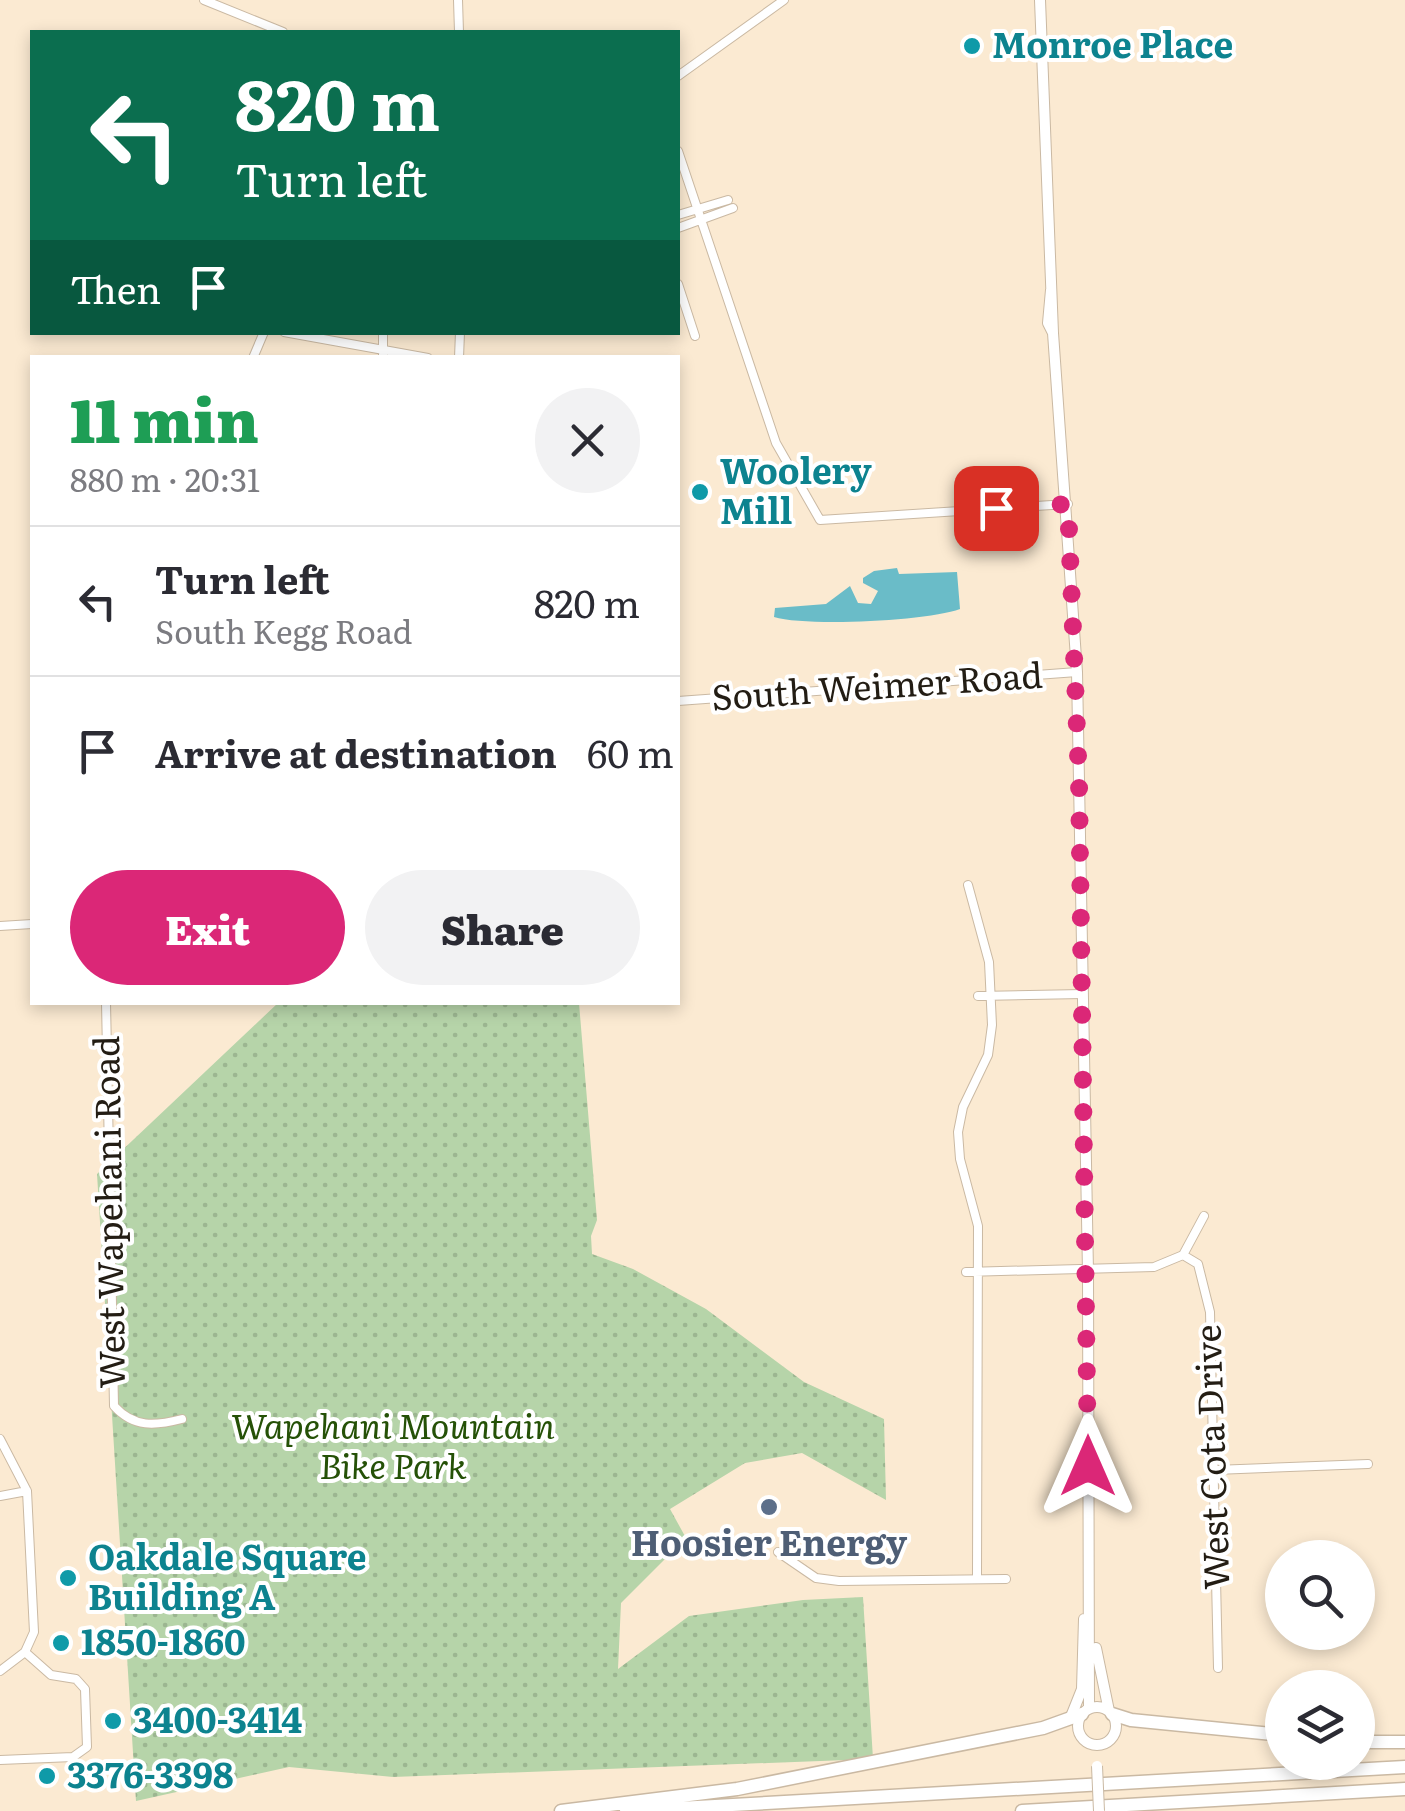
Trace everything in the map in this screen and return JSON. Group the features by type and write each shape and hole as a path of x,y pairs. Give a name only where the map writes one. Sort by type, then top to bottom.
{"highway":[{"path":"1111,1712 1131,1720 1265,1733"},
{"path":"561,1811 737,1789 1080,1714"},
{"path":"1375,1742 1405,1742"},
{"path":"626,1811 1405,1767"},
{"path":"1022,1811 1405,1790"}],"main road":[{"path":"1040,0 1051,290 1048,319 1053,332 1068,504 1077,672 1088,1272 1088,1583 1079,1728 1096,1766 1099,1811"},
{"path":"1088,1583 1100,1687 1116,1724 1096,1766"},
{"path":"1080,1714 1088,1583"},
{"path":"1080,1714 1111,1712"},
{"path":"1084,1739 1094,1744 1110,1740"}],"street":[{"path":"204,0 279,30"},
{"path":"458,0 459,30"},
{"path":"680,75 784,0"},
{"path":"680,156 776,443 820,520 1068,504"},
{"path":"680,214 731,204 704,220 680,227"},
{"path":"680,303 694,336"},
{"path":"298,335 383,354"},
{"name":"South Weimer Road","path":"680,701 1077,672"},
{"path":"968,885 989,962 991,996 988,1055 964,1107 958,1132 960,1159 977,1216 977,1576"},
{"path":"0,926 30,924"},
{"path":"978,996 1083,994"},
{"name":"West Wapehani Road","path":"106,1005 114,1406 126,1419 147,1425 182,1419"},
{"path":"966,1272 1088,1272 1154,1267 1183,1255 1204,1216"},
{"name":"West Cota Drive","path":"1183,1255 1198,1264 1205,1280 1218,1668"},
{"path":"0,1440 27,1491 33,1617 33,1638 25,1652 0,1671"},
{"path":"1214,1470 1368,1464"},
{"path":"0,1496 27,1491"},
{"path":"778,1552 816,1578 1006,1578"},
{"path":"0,1760 73,1757 87,1747 85,1688 76,1679 50,1675 25,1652"}],"green space":[{"name":"Wapehani Mountain Bike Park","path":"276,1005 579,1005 597,1220 591,1236 592,1254 633,1269 706,1309 804,1382 884,1419 886,1500 802,1453 745,1463 670,1509 686,1538 621,1603 618,1669 689,1616 803,1600 863,1597 873,1759 393,1777 289,1767 136,1801 97,1174"}],"water":[{"path":"897,568 899,574 957,572 960,609 922,617 867,621 812,622 774,617 775,608 826,604 850,586 858,603 871,604 878,591 863,583 863,578 874,571"}],"place":[{"name":"Monroe Place","path":"972,46"},
{"name":"Woolery Mill","path":"700,492"},
{"name":"Hoosier Energy","path":"769,1507"},
{"name":"Oakdale Square Building A","path":"68,1578"},
{"name":"1850-1860","path":"61,1643"},
{"name":"3400-3414","path":"113,1721"},
{"name":"3376-3398","path":"47,1776"}],"route":[{"path":"996,508 1068,504 1077,672 1088,1466"}]}
